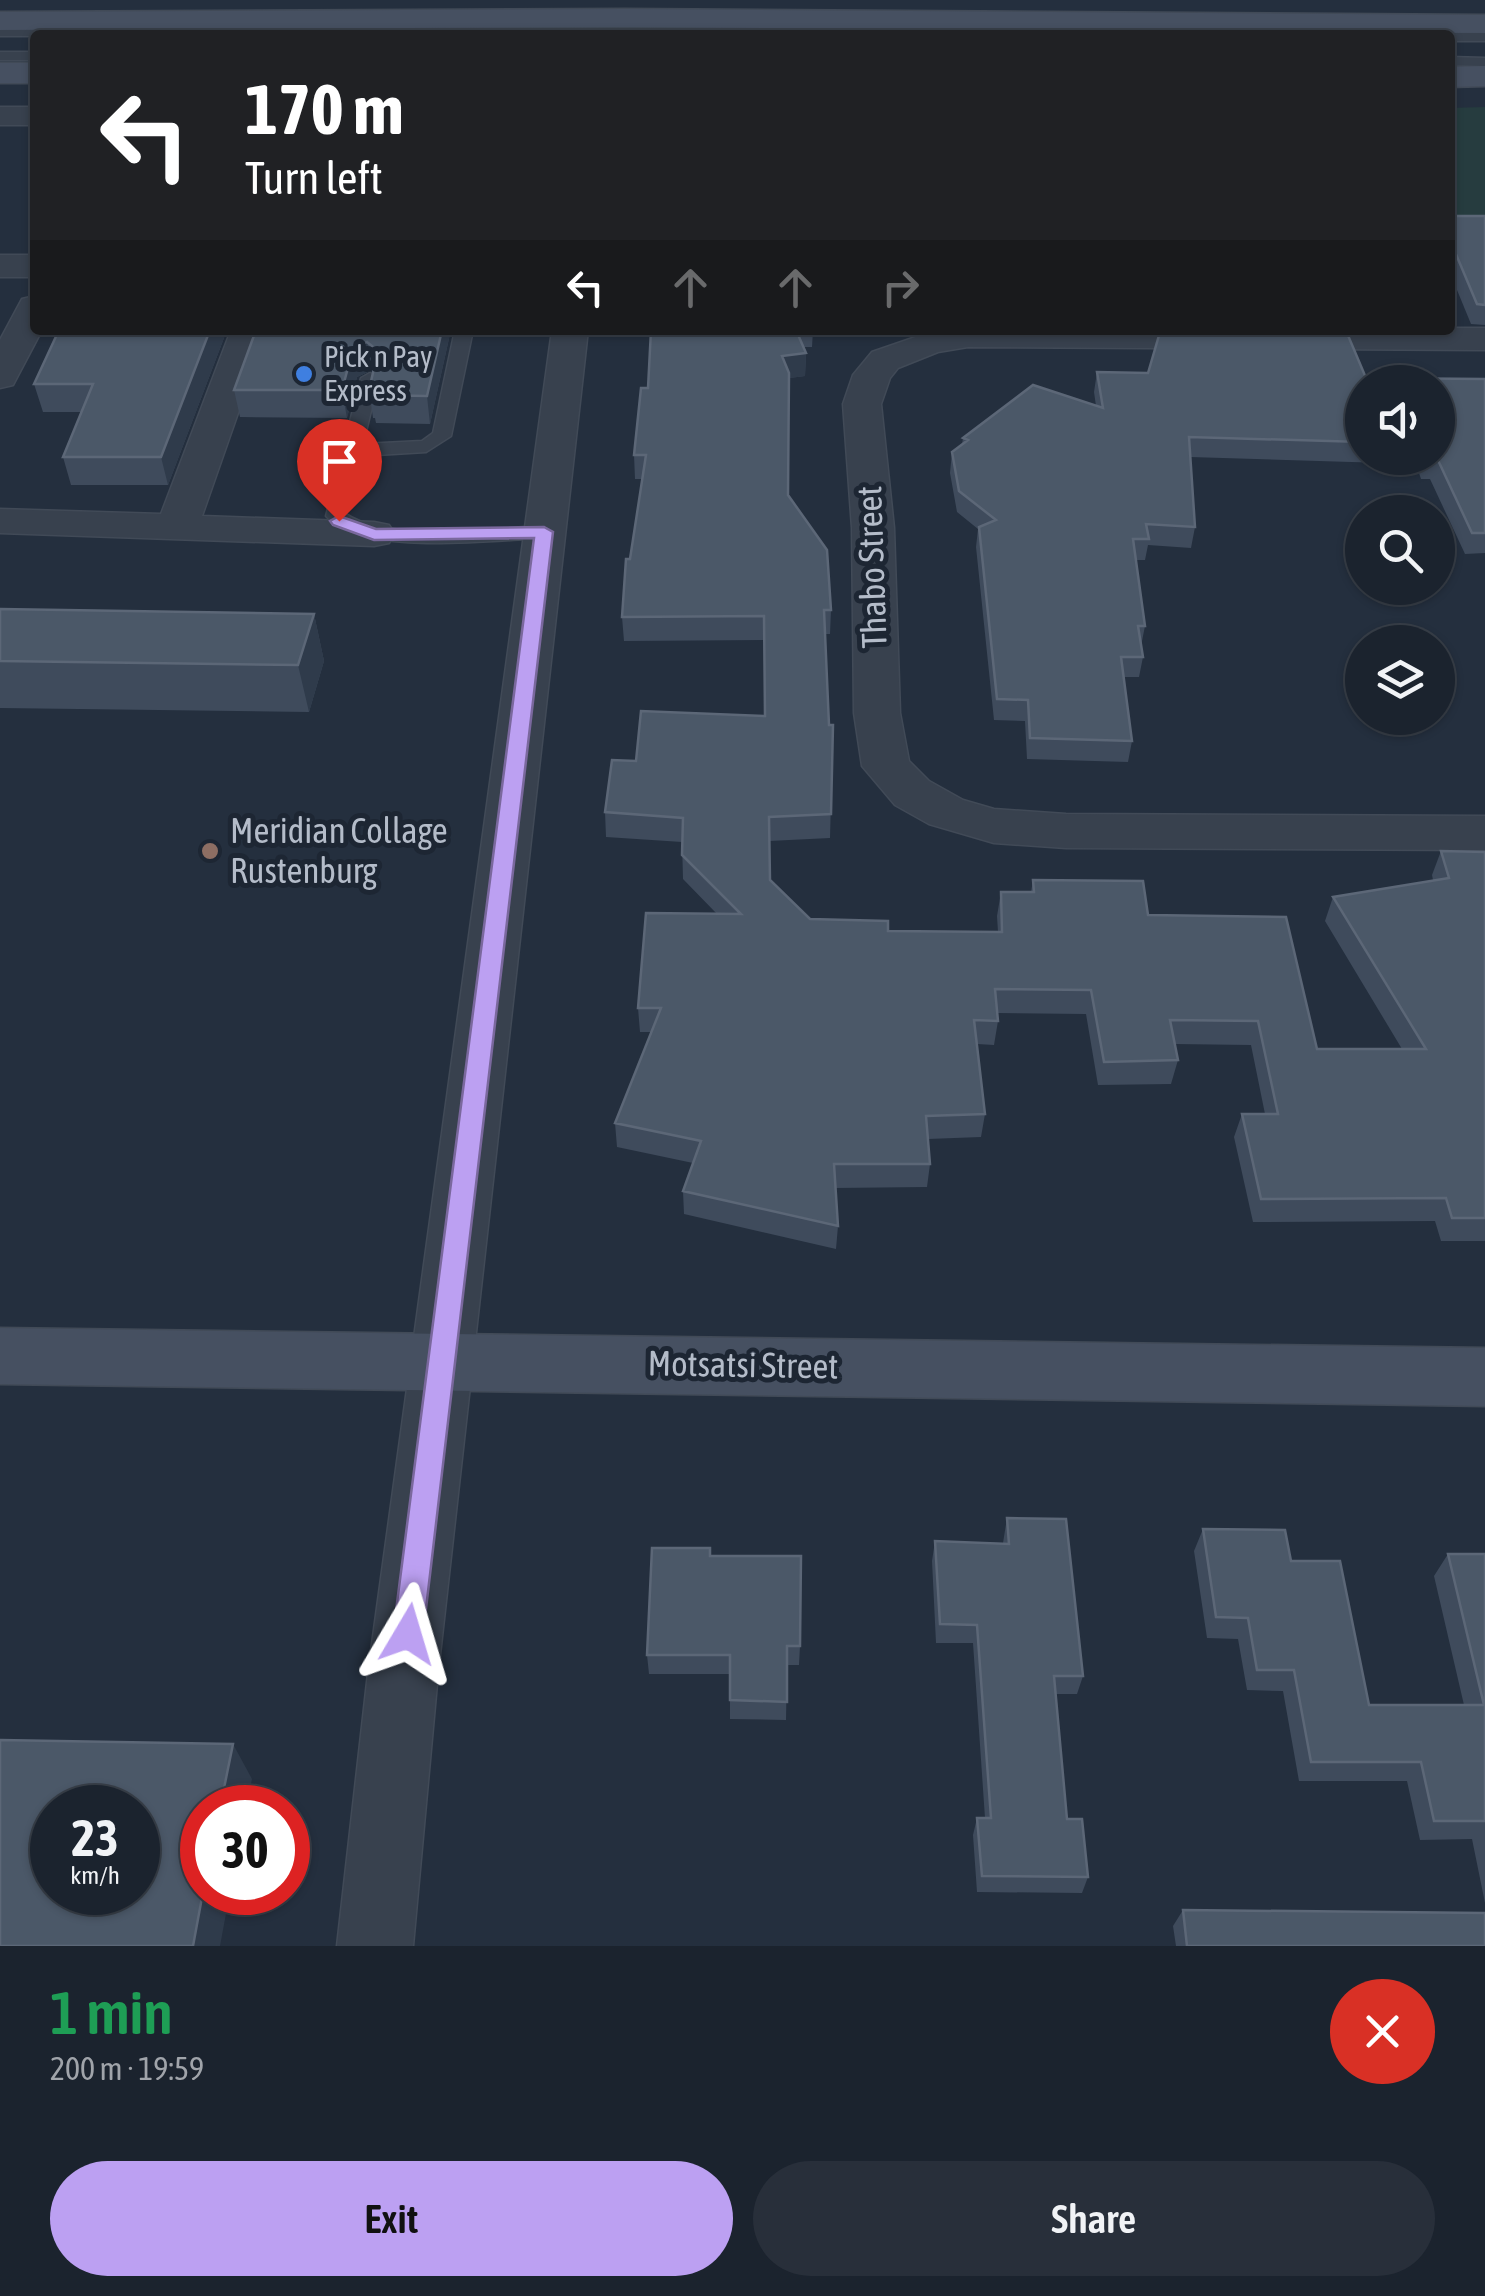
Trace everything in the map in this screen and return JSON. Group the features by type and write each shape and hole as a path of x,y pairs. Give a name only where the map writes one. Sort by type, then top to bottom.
{"main road":[{"path":"476,20 521,17 584,0"},
{"path":"0,21 1485,24"},
{"path":"0,72 30,73"},
{"path":"1455,76 1485,76"},
{"name":"Motsatsi Street","path":"0,1356 1485,1377"}],"street":[{"path":"0,116 30,116"},
{"path":"0,266 30,266"},
{"path":"0,376 30,316"},
{"path":"176,529 246,335"},
{"path":"375,1946 442,1360 569,335"},
{"name":"Thabo Street","path":"1485,338 968,336 930,342 885,360 872,375 862,404 873,528 877,713 886,766 912,793 946,812 994,826 1066,831 1485,833"},
{"path":"0,521 374,534"}],"lane":[{"path":"125,30 624,22 747,30"},
{"path":"0,32 30,32"},
{"path":"1455,38 1485,38"},
{"path":"0,56 30,56"},
{"path":"1455,62 1485,62"},
{"path":"350,450 426,446 442,436 463,335"},
{"path":"370,378 336,516 349,528 374,534 544,532"}],"green space":[{"path":"1485,107 1485,225 1455,225 1455,108"}],"building":[{"path":"1455,216 1485,216 1485,305 1477,304 1455,252"},
{"path":"57,335 208,335 161,457 63,457 93,384 34,384"},
{"path":"254,335 441,335 427,396 371,395 378,351 367,342 353,349 342,390 234,390"},
{"path":"651,335 798,335 806,353 782,356 789,373 788,495 827,550 831,610 824,610 829,725 833,725 831,814 769,817 770,880 810,919 888,921 888,931 1002,932 1001,892 1034,892 1033,880 1143,881 1148,915 1286,917 1317,1049 1426,1049 1333,897 1449,878 1441,851 1485,852 1485,1218 1452,1218 1446,1198 1261,1199 1242,1114 1278,1114 1258,1021 1170,1020 1178,1060 1104,1062 1091,990 995,989 998,1021 974,1020 985,1114 926,1116 930,1164 834,1164 838,1226 683,1191 701,1141 615,1123 661,1008 638,1008 646,913 741,914 682,855 683,818 605,812 612,760 636,761 641,711 765,716 764,616 622,617 626,559 630,559 646,455 634,455 641,388 648,388"},
{"path":"1159,335 1348,335 1361,365 1345,365 1345,442 1189,437 1195,527 1146,524 1149,539 1133,539 1145,626 1138,626 1143,657 1121,657 1132,741 1030,738 1028,700 997,699 979,527 996,520 959,491 952,452 968,440 963,438 1033,385 1103,408 1097,372 1148,373"},
{"path":"1455,379 1485,379 1485,533 1472,533 1445,475 1455,475"},
{"path":"0,609 314,614 298,665 0,661"},
{"path":"1007,1518 1066,1519 1083,1676 1054,1676 1067,1819 1082,1819 1088,1877 982,1876 977,1818 991,1818 977,1625 940,1624 935,1541 1009,1544"},
{"path":"1203,1529 1285,1530 1291,1561 1340,1561 1369,1705 1484,1705 1448,1554 1485,1554 1485,1821 1434,1821 1421,1762 1311,1762 1294,1670 1257,1670 1248,1618 1216,1617"},
{"path":"652,1548 710,1548 710,1556 801,1556 800,1646 787,1646 787,1702 730,1700 730,1655 647,1655"},
{"path":"0,1740 233,1744 225,1785 180,1785 180,1915 199,1915 193,1946 0,1946"},
{"path":"1183,1910 1485,1913 1485,1946 1187,1946"}],"place":[{"name":"Pick n Pay Express","path":"304,374"},
{"name":"Meridian Collage Rustenburg","path":"210,851"}],"route":[{"path":"339,521 359,532 374,534 544,532 408,1634"}]}
